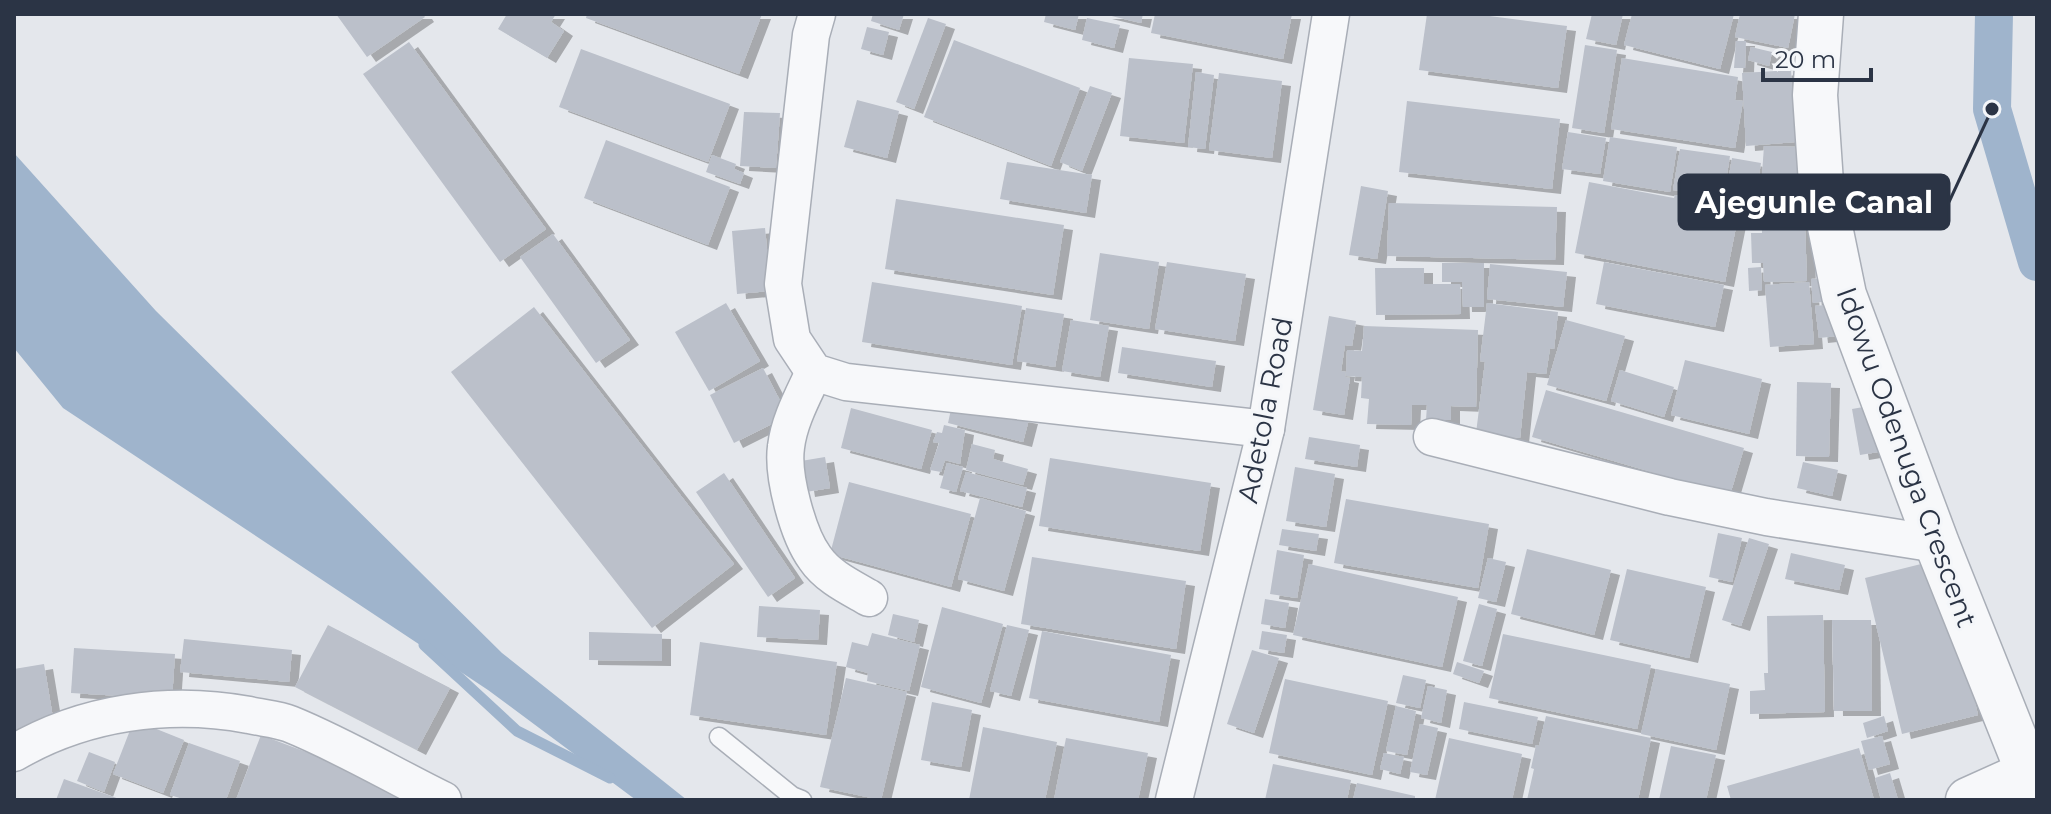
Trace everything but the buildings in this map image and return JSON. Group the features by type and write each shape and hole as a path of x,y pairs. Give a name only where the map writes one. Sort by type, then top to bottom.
{"street":[{"path":"817,14 811,35 783,284 792,339 814,372 846,382 1266,429"},
{"name":"Adetola Road","path":"1174,800 1266,429 1331,14"},
{"name":"Idowu Odenuga Crescent","path":"1821,14 1815,95 1821,183 1844,295 1937,544 2032,784"},
{"path":"814,372 795,412 786,447 788,480 804,539 816,560 835,578 869,598"},
{"path":"1432,437 1711,506 1937,544"},
{"path":"14,753 38,739 123,713 165,707 226,711 288,722 443,800"},
{"path":"1968,800 2032,784"}],"lane":[{"path":"719,737 792,796 802,800"}],"water":[{"path":"14,153 156,311 502,653 687,800 636,800 488,690 63,408 14,348"}],"waterway":[{"path":"1994,14 1992,109 2037,262"},
{"path":"424,645 517,731 610,778"}],"place":[{"name":"Ajegunle Canal","path":"1992,109"}]}
